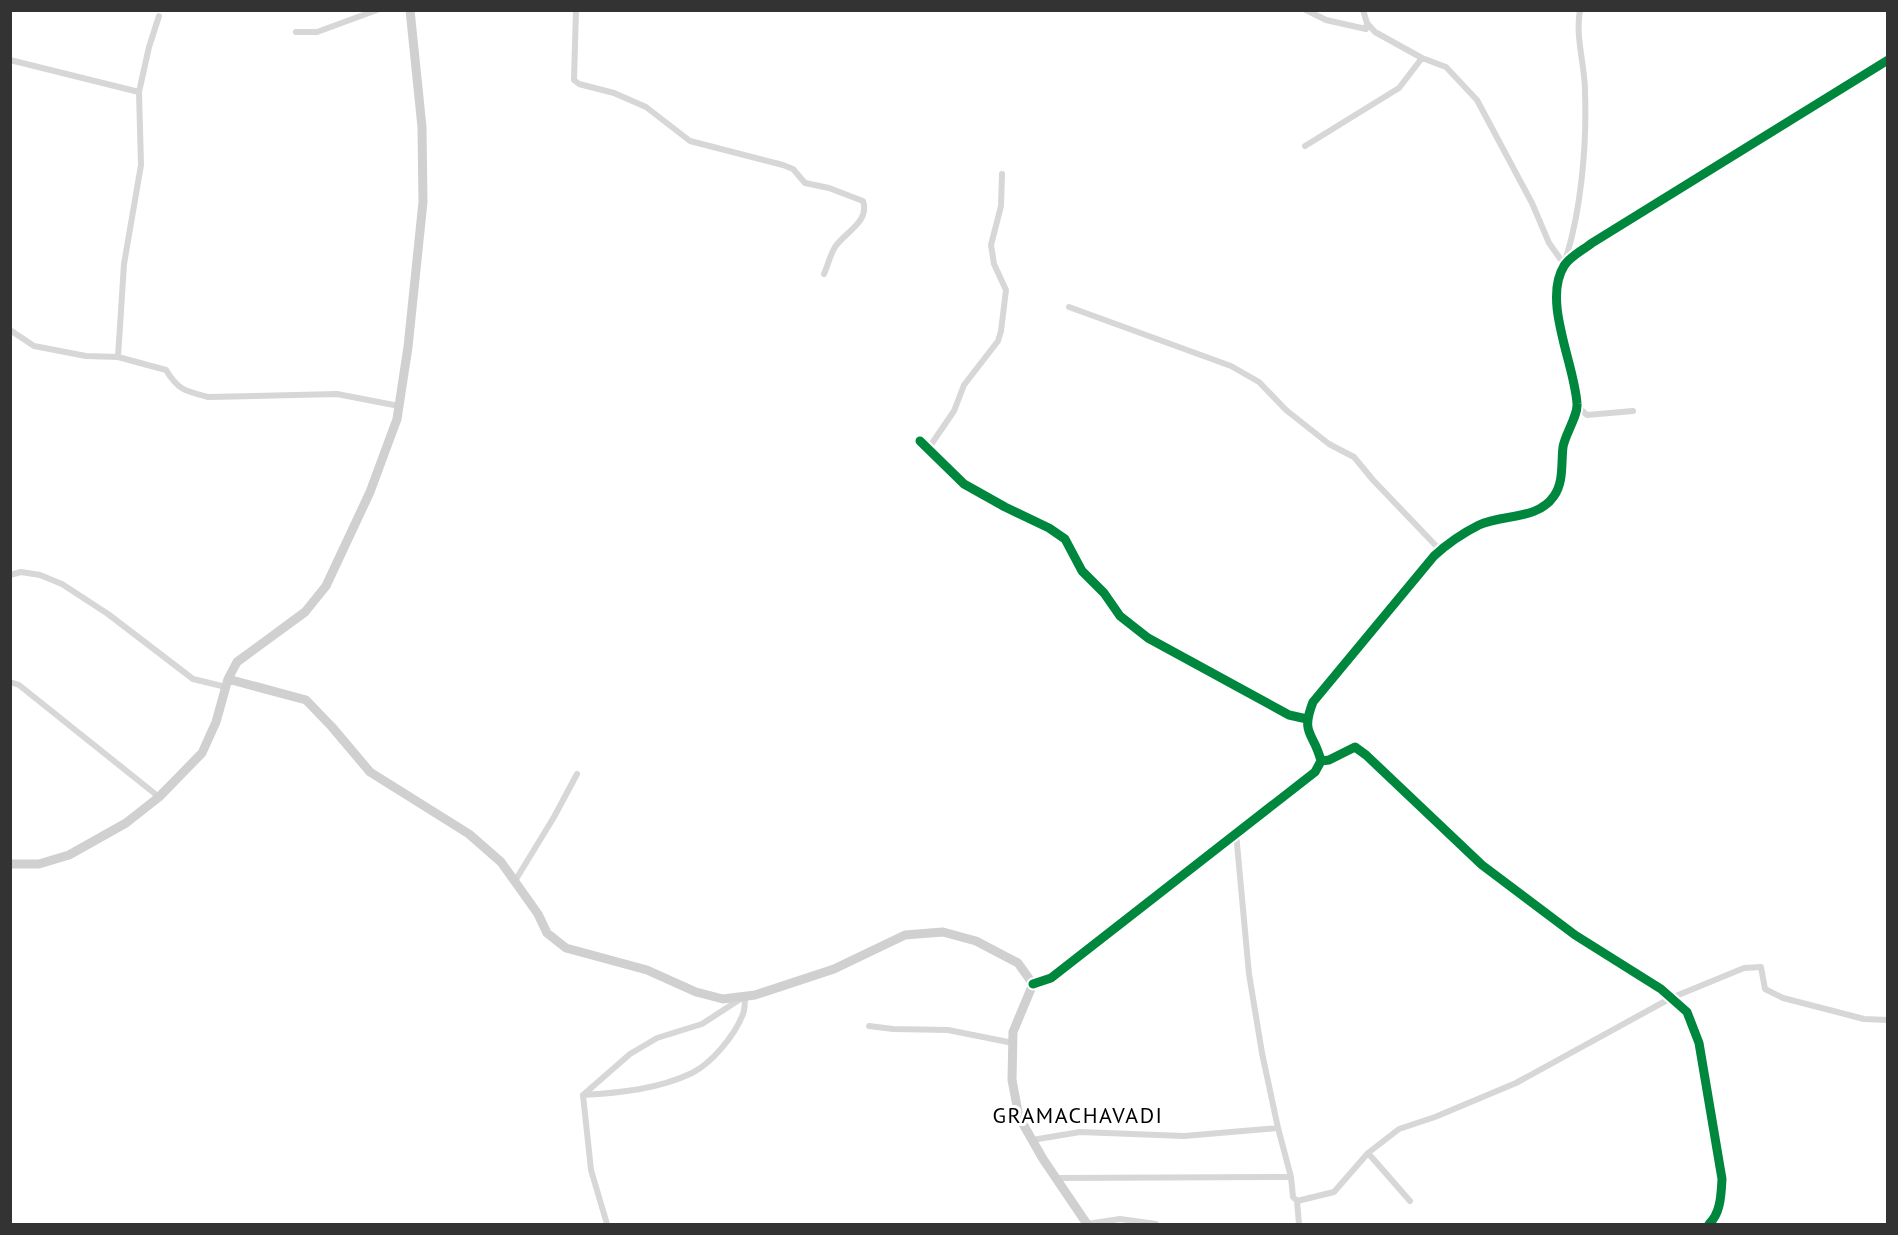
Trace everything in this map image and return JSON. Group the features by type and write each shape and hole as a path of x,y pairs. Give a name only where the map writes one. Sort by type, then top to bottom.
{"street":[{"path":"296,32 317,32 377,10"},
{"path":"10,864 39,864 69,855 126,823 159,797 202,753 216,722 227,683 237,662 305,612 326,586 370,492 397,419 408,347 423,202 422,127 410,10"},
{"path":"576,10 574,80 579,84 614,93 646,107 690,141 783,165 793,169 805,183 829,188 863,201 864,213 859,223 835,248 824,274"},
{"path":"1306,10 1326,20 1366,29 1367,23"},
{"path":"1362,10 1367,23 1375,32 1422,58 1446,67 1477,100 1532,203 1549,243 1564,264"},
{"path":"1580,10 1578,38 1585,91 1582,173 1572,240 1556,284 1556,304 1578,407 1587,415 1633,411"},
{"path":"118,357 124,264 141,165 139,92 159,16"},
{"path":"1305,146 1400,88 1422,58"},
{"path":"10,60 139,92"},
{"path":"1564,264 1592,243 1887,60"},
{"path":"928,449 954,411 964,385 998,341 1001,332 1006,290 994,264 991,245 1001,206 1002,174"},
{"path":"1069,307 1231,366 1259,382 1286,410 1329,444 1354,457 1373,480 1441,550"},
{"path":"10,330 34,346 86,356 118,357 166,370 174,383 189,392 208,397 337,394 399,406"},
{"path":"1156,1224 1120,1219 1087,1224 1019,1117 1012,1080 1013,1032 1033,984 1051,978 1315,772 1321,761 1318,748 1309,734 1306,719 1313,702 1448,544 1480,525 1534,512 1555,496 1562,471 1563,446 1578,407"},
{"path":"921,441 964,484 1049,528 1065,539 1082,571 1104,593 1120,616 1148,638 1289,715 1306,719"},
{"path":"10,575 21,572 40,574 62,584 108,614 193,679 227,683 306,700 370,772 470,834 501,862 538,914 547,933 566,948 647,970 696,992 723,999 745,996 834,969 905,934 943,932 976,940 1018,963 1033,984"},
{"path":"10,682 20,685 159,797"},
{"path":"1321,761 1329,760 1355,747 1366,754 1482,865 1575,935 1661,989 1687,1012 1699,1042 1722,1179 1721,1198 1715,1219 1709,1224"},
{"path":"515,881 577,774"},
{"path":"1236,833 1249,974 1278,1128 1291,1177 1293,1197 1297,1202 1299,1224"},
{"path":"1297,1202 1334,1192 1368,1153 1399,1129 1435,1117 1516,1083 1671,998 1744,968 1761,966 1766,989 1783,998 1864,1019 1887,1020"},
{"path":"583,1095 630,1054 657,1038 702,1024 745,996"},
{"path":"583,1095 619,1093 661,1083 693,1072 711,1058 732,1036 743,1013 745,996"},
{"path":"869,1026 948,1030 1013,1043"},
{"path":"583,1095 591,1170 607,1224"},
{"path":"1032,1140 1080,1132 1184,1136 1278,1128"},
{"path":"1368,1153 1410,1201"},
{"path":"1056,1178 1291,1177"}],"cycle path":[{"path":"1033,984 1051,978 1315,772 1321,761 1308,728 1309,713 1313,702 1434,556 1455,539 1479,525 1530,513 1547,504 1554,496 1561,479 1564,442 1577,409 1575,388 1556,297 1558,280 1566,263 1592,243 1888,60"},
{"path":"920,441 964,484 1049,528 1065,539 1082,571 1104,593 1120,616 1148,638 1289,715 1307,719"},
{"path":"1321,761 1329,760 1355,747 1482,865 1575,935 1661,989 1687,1012 1699,1043 1722,1179 1718,1209 1709,1224"}],"district":[{"name":"GRAMACHAVADI","path":"1078,1115"}]}
